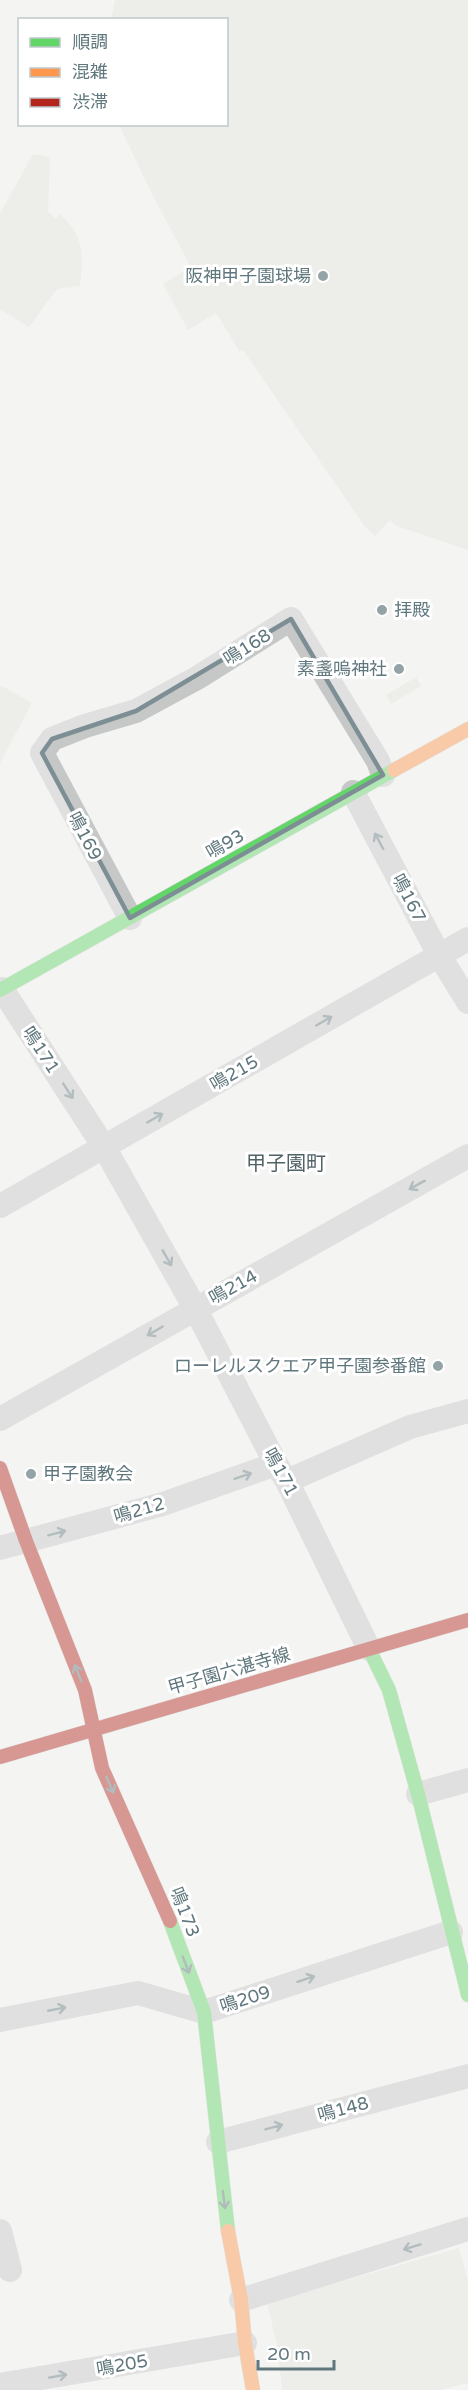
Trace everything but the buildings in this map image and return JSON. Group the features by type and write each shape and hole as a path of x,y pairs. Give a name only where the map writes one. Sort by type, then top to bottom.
{"street":[{"name":"鳴168","path":"42,753 52,739 85,726 136,711 197,678 291,619 378,761 384,775"},
{"name":"鳴93","path":"1,989 468,729"},
{"name":"鳴169","path":"42,753 130,918"},
{"name":"鳴167","path":"353,792 439,955 468,1002"},
{"name":"鳴215","path":"0,1206 468,939"},
{"name":"鳴171","path":"1,989 104,1147 195,1308 281,1472 389,1690 418,1794 456,1905 451,1932 468,1995"},
{"name":"鳴214","path":"0,1419 468,1156"},
{"name":"鳴212","path":"0,1548 281,1472 410,1427 468,1411"},
{"name":"鳴173","path":"0,1468 26,1541 85,1690 102,1768 159,1893 204,2012 228,2235 241,2300 253,2390"},
{"name":"甲子園六湛寺線","path":"0,1757 468,1620"},
{"path":"418,1794 468,1780"},
{"name":"鳴209","path":"0,2020 138,1993 204,2012 451,1932"},
{"name":"鳴148","path":"218,2142 468,2076"},
{"path":"241,2300 468,2229"},
{"path":"0,2231 10,2270"},
{"name":"鳴205","path":"0,2385 245,2343"}],"highlighted area":[{"path":"291,619 383,775 130,918 42,753 52,739 136,711"}],"shaded area":[{"name":"阪神甲子園球場","path":"115,0 468,0 468,550 397,526 390,520 375,536 366,528 243,350 240,352 216,313 188,330 163,284 191,267 119,126 228,126 228,18 111,18"},
{"path":"33,154 50,157 48,212 56,219 60,214 74,230 82,255 82,264 80,286 57,289 29,327 0,309 0,213"},
{"path":"416,677 421,686 391,704 386,695"},
{"path":"0,685 32,703 0,763"},
{"path":"459,2248 468,2282 468,2383 441,2390 282,2390 278,2349 267,2303"}],"traffic: fast":[{"path":"0,990 394,770"},
{"path":"369,1649 389,1690 418,1794 468,1995"},
{"path":"170,1921 204,2012 228,2231"}],"traffic: slow":[{"path":"394,770 468,729"},
{"path":"228,2231 241,2300 253,2390"}],"traffic: jam":[{"path":"0,1468 26,1541 85,1690 102,1768 170,1921"},
{"path":"0,1757 468,1620"}],"place":[{"name":"阪神甲子園球場","path":"323,276"},
{"name":"拝殿","path":"382,610"},
{"name":"素盞嗚神社","path":"399,669"},
{"name":"ローレルスクエア甲子園参番館","path":"438,1366"},
{"name":"甲子園教会","path":"31,1474"}],"district":[{"name":"甲子園町","path":"286,1163"}]}
